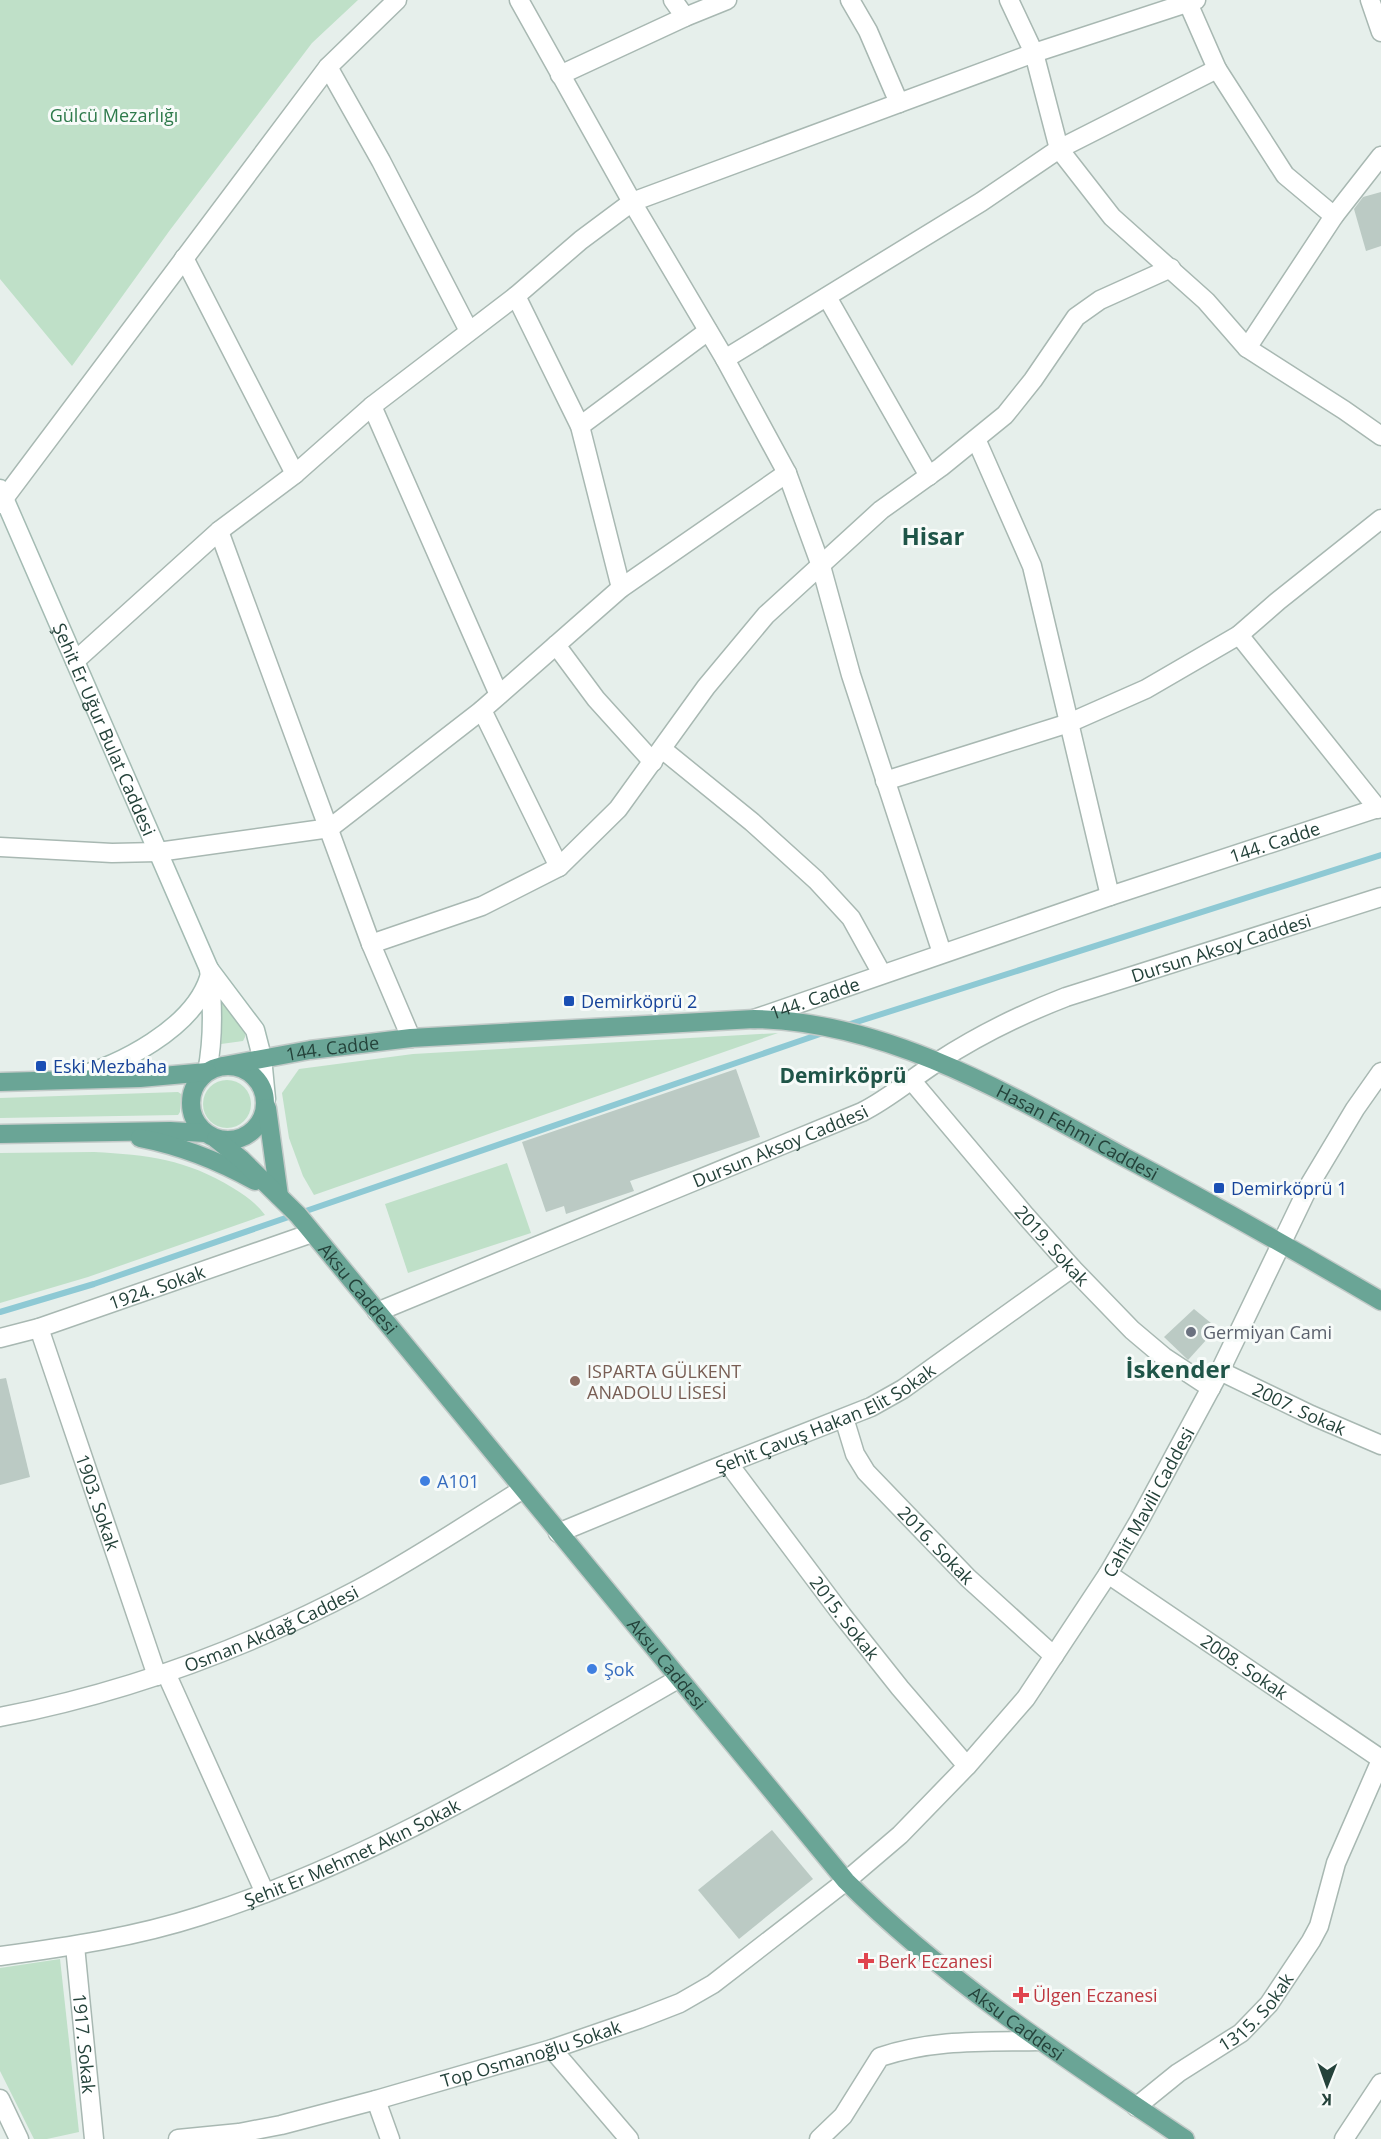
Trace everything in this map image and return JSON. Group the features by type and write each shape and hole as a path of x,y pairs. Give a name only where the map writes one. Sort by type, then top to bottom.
{"main road":[{"name":"Hasan Fehmi Caddesi","path":"754,1019 803,1022 854,1034 911,1052 972,1077 1039,1110 1281,1242 1381,1301"},
{"name":"144. Cadde","path":"215,1069 262,1057 411,1038 754,1019"},
{"path":"1,1081 161,1077 235,1066 252,1074 263,1088 279,1196"},
{"path":"211,1136 197,1124 192,1112 191,1099 194,1087 215,1069"},
{"path":"0,1134 170,1131 211,1136 229,1141 241,1139 261,1123 266,1099"},
{"path":"105,1133 143,1139 186,1150 228,1167 279,1196"},
{"name":"Aksu Caddesi","path":"211,1136 241,1159 279,1196 312,1233 846,1881 914,1946 1039,2041 1136,2107 1172,2136"}],"street":[{"path":"1,497 328,67 396,0"},
{"path":"519,0 632,202 725,359 787,473 821,566 851,675 942,953"},
{"path":"673,0 685,17"},
{"path":"560,75 727,0"},
{"path":"850,0 868,31 899,103"},
{"path":"1009,0 1034,53 1059,149 1112,217 1206,301 1247,348 1381,436"},
{"path":"1370,0 1381,32"},
{"path":"75,661 219,531 295,474 372,406 516,296 581,240 632,202 1034,53 1192,1 1217,69 1286,175 1334,216"},
{"path":"328,67 381,161 469,331"},
{"path":"725,359 981,202 1059,149 1217,69"},
{"path":"1247,348 1334,216 1381,156"},
{"path":"184,258 295,474"},
{"path":"371,944 482,906 560,867 618,809 706,687 766,615 881,510 929,476 1005,416 1076,317 1100,300 1171,268"},
{"path":"516,296 580,426 621,588"},
{"path":"827,297 929,476"},
{"path":"580,426 708,331"},
{"path":"372,406 499,695"},
{"path":"976,439 1032,566 1110,896"},
{"path":"0,847 112,853 158,852 330,828 482,710 621,588 787,473"},
{"name":"Şehit Er Uğur Bulat Caddesi","path":"1,497 75,661 210,973 255,1030 262,1057 266,1099"},
{"path":"885,781 1070,723 1146,689 1239,635 1278,601 1378,530"},
{"path":"219,531 371,944 411,1038"},
{"path":"1239,635 1380,808"},
{"path":"556,645 596,699 658,755 752,822 816,880 851,918 882,974"},
{"path":"482,710 560,867"},
{"name":"144. Cadde","path":"754,1019 1110,896 1380,808"},
{"name":"Dursun Aksoy Caddesi","path":"377,1312 862,1112 878,1104 937,1062 1007,1022 1066,996 1381,897"},
{"path":"53,1081 75,1077 110,1064 158,1038 196,1005 206,988 210,973"},
{"name":"Şehit Er Uğur Bulat Caddesi","path":"210,973 215,1069"},
{"name":"Cahit Mavili Caddesi","path":"846,1881 900,1835 967,1767 1026,1698 1054,1656 1140,1521 1220,1371 1281,1242 1329,1152 1379,1079"},
{"name":"2019. Sokak","path":"912,1081 1072,1268 1147,1344 1211,1388"},
{"name":"1924. Sokak","path":"0,1338 39,1328 312,1233"},
{"name":"Şehit Çavuş Hakan Elit Sokak","path":"558,1533 871,1407 903,1389 1072,1268"},
{"name":"1903. Sokak","path":"39,1328 161,1675 265,1893"},
{"name":"2007. Sokak","path":"1220,1371 1311,1415 1381,1445"},
{"name":"2016. Sokak","path":"844,1418 855,1454 866,1472 968,1578 1054,1656"},
{"name":"2015. Sokak","path":"728,1463 849,1624 967,1767"},
{"name":"Osman Akdağ Caddesi","path":"0,1717 40,1709 161,1675 318,1610 399,1566 523,1489"},
{"name":"2008. Sokak","path":"1108,1574 1381,1759"},
{"name":"Şehit Er Mehmet Akın Sokak","path":"0,1956 75,1946 134,1934 199,1917 265,1893 353,1856 429,1820 678,1679"},
{"name":"1315. Sokak","path":"1136,2107 1179,2073 1241,2033 1259,2017 1311,1941 1322,1918 1342,1846 1381,1759"},
{"name":"Top Osmanoğlu Sokak","path":"178,2139 239,2133 271,2127 376,2100 552,2049 639,2019 680,2003 713,1984 846,1881"},
{"name":"1917. Sokak","path":"75,1946 94,2139"},
{"path":"819,2139 843,2116 880,2057 917,2046 935,2044 1039,2041"},
{"path":"552,2049 629,2139"},
{"path":"1344,2139 1381,2083"},
{"path":"0,2099 19,2139"},
{"path":"376,2100 390,2139"}],"green space":[{"name":"Gülcü Mezarlığı","path":"0,0 358,0 312,43 170,230 72,366 0,279"},
{"path":"219,995 245,1031 243,1041 221,1044"},
{"path":"778,1033 314,1195 303,1176 289,1138 282,1093 299,1069 413,1054"},
{"path":"222,1080 232,1080 244,1087 251,1099 251,1109 244,1121 232,1128 222,1128 207,1117 203,1109 203,1099 214,1084"},
{"path":"178,1092 181,1094 178,1115 0,1118 0,1098"},
{"path":"94,1152 149,1157 183,1165 216,1178 254,1203 265,1215 88,1277 0,1303 0,1153"},
{"path":"507,1163 531,1233 408,1273 385,1204"},
{"path":"60,1959 79,2132 47,2139 34,2139 0,2071 0,1968"}],"building":[{"path":"1381,192 1381,246 1366,251 1354,209 1363,197"},
{"path":"736,1069 760,1137 630,1181 634,1191 566,1214 564,1206 546,1212 522,1142"},
{"name":"Germiyan Cami","path":"1194,1309 1217,1328 1188,1360 1164,1337"},
{"path":"6,1378 30,1477 0,1485 0,1379"},
{"path":"772,1830 813,1879 739,1939 698,1890"}],"waterway":[{"path":"844,1026 1381,855"},
{"path":"0,1312 94,1284 823,1033"}],"place":[{"name":"Demirköprü 2","path":"569,1001"},
{"name":"Eski Mezbaha","path":"41,1066"},
{"name":"Demirköprü 1","path":"1219,1188"},
{"name":"Germiyan Cami","path":"1191,1332"},
{"name":"ISPARTA GÜLKENT ANADOLU LİSESİ","path":"575,1381"},
{"name":"A101","path":"425,1481"},
{"name":"Şok","path":"592,1669"},
{"name":"Berk Eczanesi","path":"866,1961"},
{"name":"Ülgen Eczanesi","path":"1021,1995"}],"district":[{"name":"Hisar","path":"933,535"},
{"name":"Demirköprü","path":"843,1075"},
{"name":"İskender","path":"1178,1368"}]}
